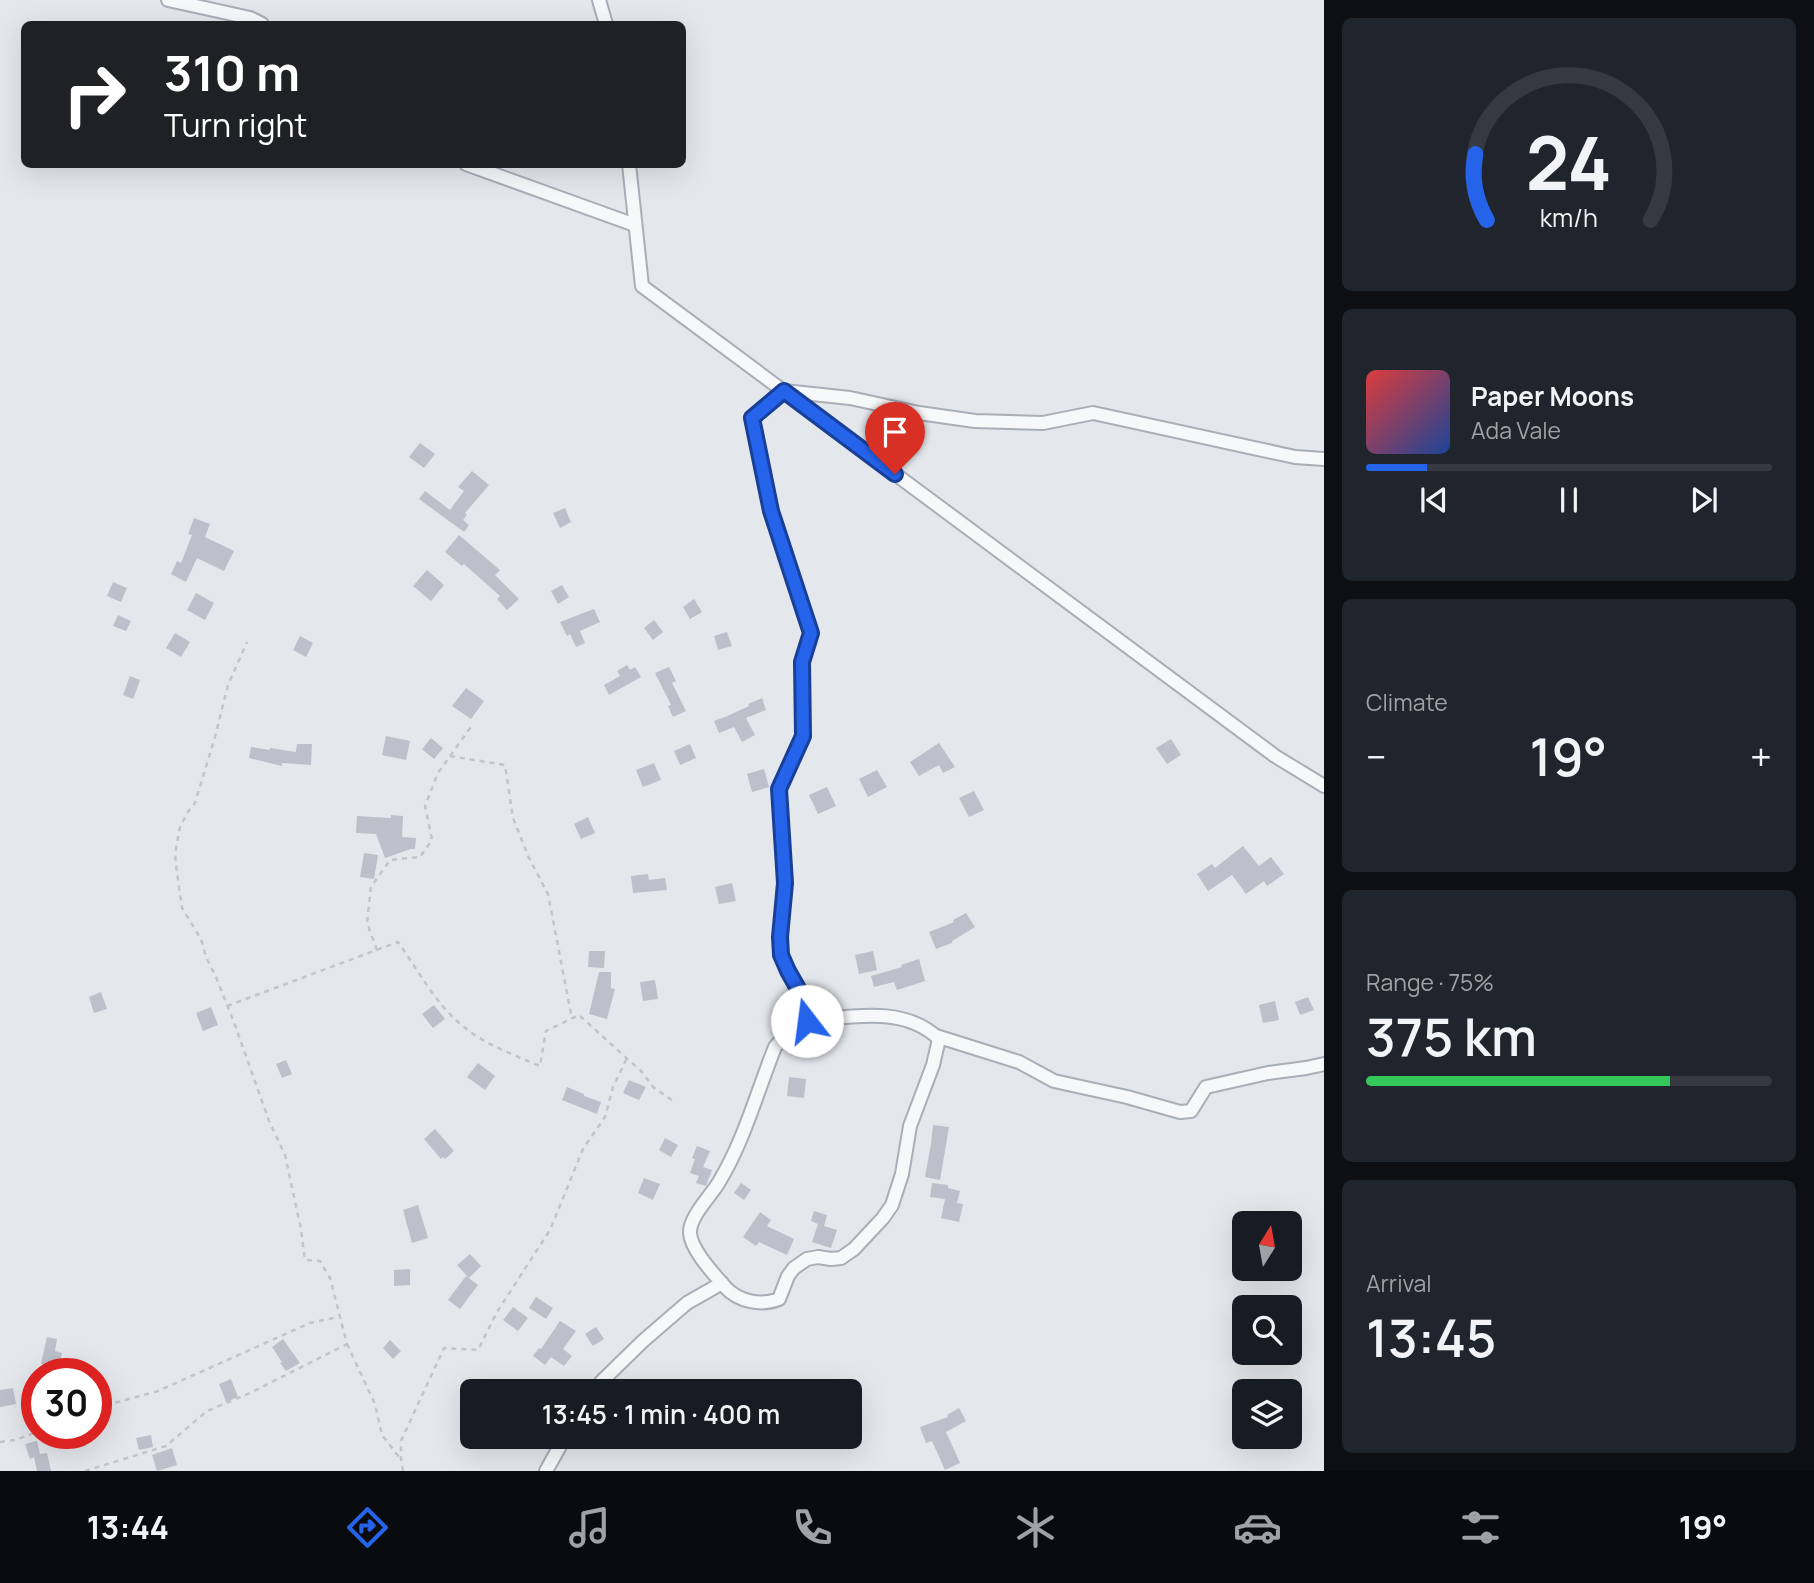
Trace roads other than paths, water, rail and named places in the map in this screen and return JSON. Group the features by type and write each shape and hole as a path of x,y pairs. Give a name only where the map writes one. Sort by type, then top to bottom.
{"street":[{"path":"168,0 256,21"},
{"path":"599,0 605,21"},
{"path":"477,168 635,225"},
{"path":"629,168 642,286 1275,756 1322,782"},
{"path":"807,1021 809,1011 781,955 785,883 779,789 803,736 802,662 811,633 771,511 752,418 784,391 850,398 919,413 975,421 1043,423 1093,413 1295,457 1324,459"},
{"path":"897,1017 928,1029 939,1040 933,1065 909,1126 902,1174 892,1205 883,1218 841,1258 807,1259 794,1268 779,1299 768,1303 753,1302 730,1292 722,1283 696,1250 690,1234 691,1225 718,1184 737,1148 775,1047 807,1021 897,1017"},
{"path":"936,1036 1019,1062 1054,1081 1180,1112 1191,1111 1206,1087 1324,1064"},
{"path":"604,1379 687,1303 722,1283"},
{"path":"546,1471 558,1449"}]}
